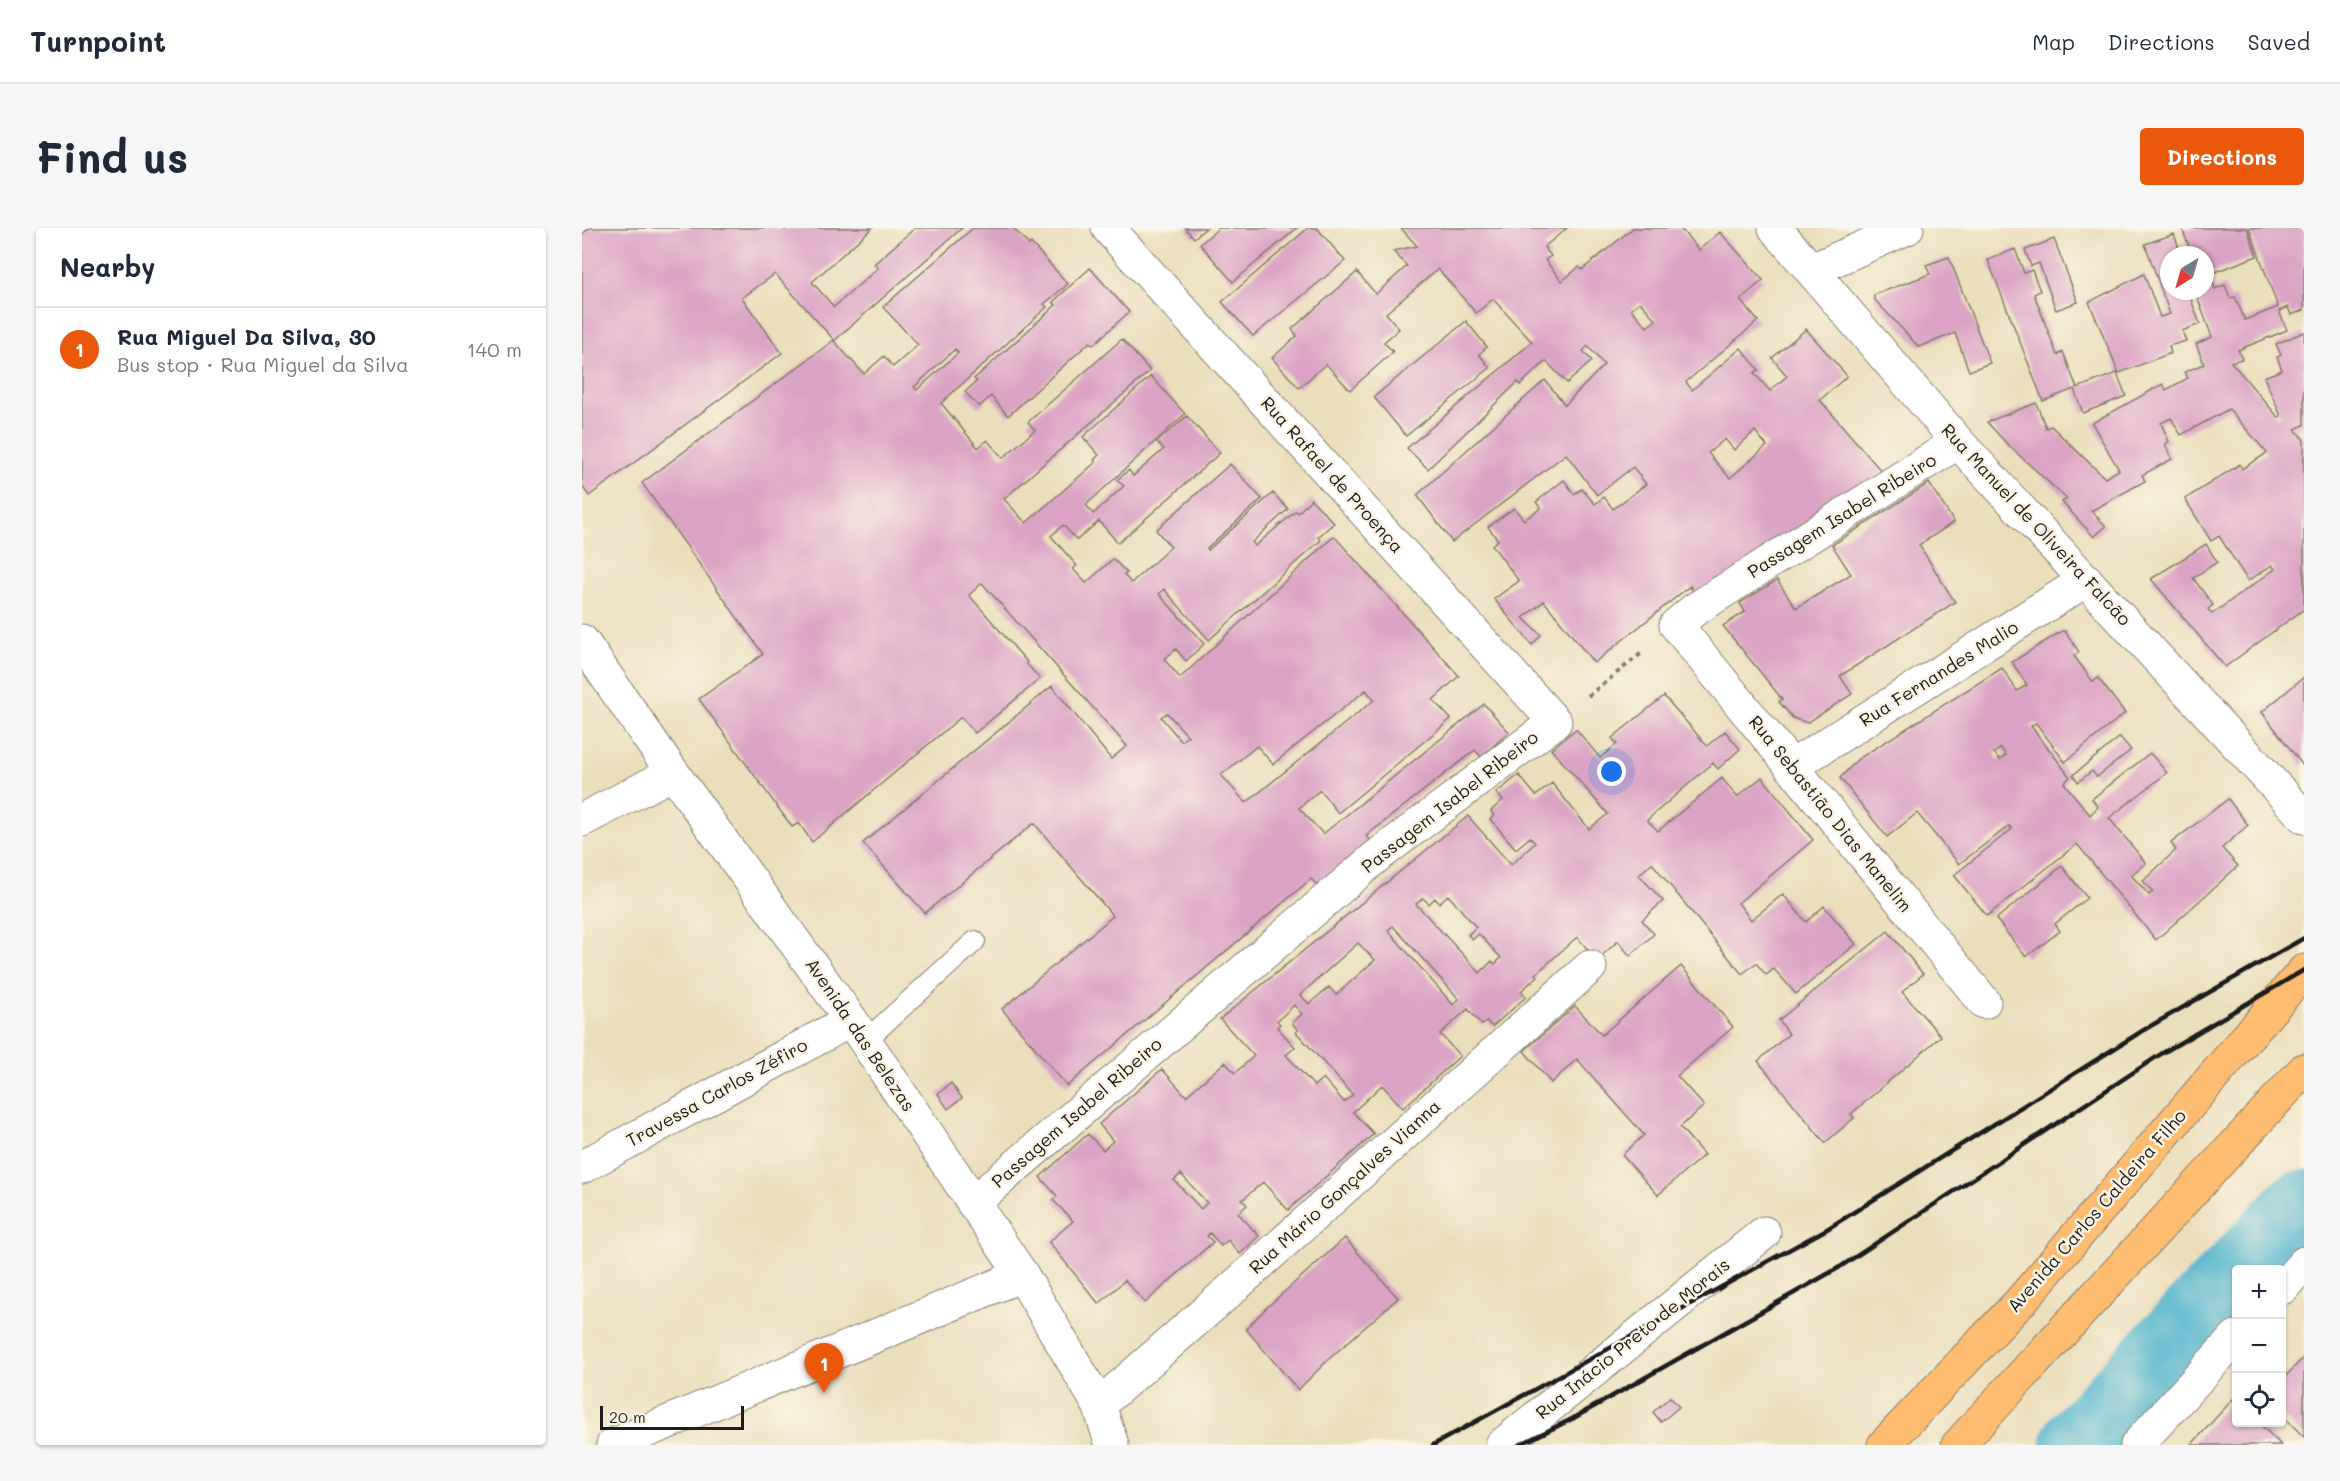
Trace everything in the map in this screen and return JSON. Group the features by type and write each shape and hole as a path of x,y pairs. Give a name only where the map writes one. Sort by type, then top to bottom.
{"main road":[{"name":"Avenida Carlos Caldeira Filho","path":"1884,1445 2020,1302 2304,971"},
{"path":"1958,1445 2304,1070"}],"street":[{"name":"Rua Rafael de Proença","path":"1108,228 1556,722"},
{"name":"Rua Manuel de Oliveira Falcão","path":"1774,228 1958,442 2304,817"},
{"path":"1812,270 1907,228"},
{"name":"Passagem Isabel Ribeiro","path":"1676,625 1694,610 1958,442"},
{"name":"Rua Fernandes Malio","path":"1791,768 2086,580"},
{"name":"Rua Sebastião Dias Manelim","path":"1676,625 1984,1002"},
{"name":"Avenida das Belezas","path":"582,641 673,773 858,1030 1022,1275 1100,1405 1112,1445"},
{"name":"Passagem Isabel Ribeiro","path":"972,1203 1376,858 1556,722"},
{"path":"582,820 673,773"},
{"name":"Rua Mário Gonçalves Vianna","path":"1100,1405 1236,1286 1590,967"},
{"name":"Travessa Carlos Zéfiro","path":"582,1167 858,1030"},
{"name":"Rua Inácio Preto de Morais","path":"1502,1445 1764,1233"},
{"path":"2286,1283 2304,1263"},
{"path":"613,1445 1022,1275"},
{"path":"2137,1445 2232,1341"}],"lane":[{"path":"858,1030 975,941"}],"path":[{"name":"Passagem Isabel Ribeiro","path":"1556,722 1676,625"}],"building":[{"path":"590,228 783,228 785,230 788,228 872,228 812,282 834,307 878,268 874,264 915,228 962,228 834,341 864,374 884,356 893,367 918,345 883,307 973,228 1013,228 1029,245 1031,243 1068,284 1044,304 1047,307 941,403 978,448 987,440 1003,458 1035,430 1028,422 1122,339 1150,371 1004,499 1026,523 1096,462 1094,460 1099,455 1083,437 1151,376 1185,414 1086,505 1093,514 1124,486 1117,480 1129,470 1133,476 1164,449 1157,442 1187,416 1220,453 1118,543 1099,521 1077,540 1063,525 1051,536 1077,566 1073,569 1086,583 1113,559 1127,573 1124,575 1131,583 1171,547 1156,530 1230,464 1262,499 1207,548 1208,550 1273,493 1288,509 1252,542 1255,546 1296,511 1298,513 1311,499 1334,523 1318,537 1321,540 1209,640 1164,589 1159,594 1204,644 1186,661 1176,649 1164,659 1180,678 1334,536 1459,676 1433,700 1451,719 1338,813 1320,790 1299,808 1323,834 1484,704 1509,732 1481,757 1475,750 1366,836 1371,841 1319,887 1311,879 1067,1086 1002,1009 1113,916 1034,823 925,913 863,843 1052,686 1111,759 1127,746 982,583 969,595 1040,679 975,733 961,717 812,842 799,823 792,827 699,699 763,654 642,483 834,340 775,274 742,298 782,353 589,496 582,486 582,234","holes":["955,349 958,353 917,390 914,387","1366,690 1374,700 1246,803 1221,775 1257,746 1273,764","1167,713 1188,736 1181,741 1161,717"]},
{"path":"1185,228 1206,228 1194,238"},
{"path":"1219,228 1297,228 1233,282 1200,244"},
{"path":"1308,228 1317,228 1345,261 1253,336 1222,302"},
{"path":"1401,228 1567,228 1544,247 1551,256 1545,260 1562,281 1579,267 1582,270 1633,228 1680,228 1699,250 1720,232 1763,280 1740,300 1758,321 1686,382 1692,390 1741,348 1759,370 1754,373 1770,391 1787,376 1772,358 1806,329 1847,376 1820,400 1882,472 1696,597 1690,586 1594,663 1544,601 1523,618 1541,635 1532,645 1494,599 1519,581 1492,545 1498,540 1488,527 1514,508 1524,520 1541,508 1536,502 1564,480 1574,494 1582,489 1595,504 1604,497 1613,509 1646,484 1633,467 1597,495 1566,454 1452,542 1417,495 1545,380 1565,405 1604,365 1588,346 1583,351 1592,361 1567,383 1546,361 1520,385 1518,382 1428,469 1407,448 1532,342 1493,299 1476,313 1438,269 1386,313 1399,329 1384,342 1393,352 1350,390 1326,364 1299,388 1272,358 1297,336 1292,329 1357,272 1376,294 1407,266 1393,251 1417,246","holes":["1640,302 1656,320 1647,327 1631,309","1755,431 1767,446 1730,478 1708,453 1725,439 1734,450"]},
{"path":"2182,228 2247,228 2257,256 2214,272 2214,246 2189,246"},
{"path":"2249,228 2304,228 2304,310 2291,315 2288,307 2279,311 2287,330 2238,350 2242,359 2231,362 2278,417 2281,416 2264,377 2282,370 2277,357 2281,355 2276,344 2304,332 2304,425 2295,429 2304,440 2304,609 2225,667 2151,579 2206,544 2217,562 2193,578 2213,605 2208,609 2212,614 2275,569 2272,565 2248,581 2219,536 2211,541 2185,499 2240,464 2242,469 2267,453 2229,409 2181,435 2171,418 2161,423 2169,442 2165,444 2172,459 2142,475 2145,481 2091,511 2106,526 2094,537 2062,502 2067,499 2007,444 1987,422 2036,403 2046,428 2051,426 2105,478 2119,470 2092,423 2163,384 2166,390 2188,378 2184,372 2204,364 2196,344 2212,337 2198,300 2214,300 2214,286 2215,289 2225,285 2230,298 2235,297 2245,320 2278,307"},
{"path":"2174,234 2178,246 2160,246 2160,286 2145,244"},
{"path":"2054,239 2078,302 2056,310 2039,263 2031,266 2025,250"},
{"path":"2015,249 2024,273 2032,270 2040,291 2034,294 2057,355 2063,352 2077,388 2117,373 2126,396 2083,413 2074,389 2043,401 1988,260"},
{"path":"1949,257 1990,363 1969,371 1955,333 1919,347 1874,299 1874,295 1930,274 1926,265"},
{"path":"1090,268 1129,312 1093,345 1090,342 1008,416 991,396 979,407 965,392 977,381 974,379 1056,305 1053,302"},
{"path":"2144,274 2160,317 2170,314 2165,300 2191,300 2200,324 2182,331 2186,341 2169,346 2171,353 2119,373 2089,302"},
{"path":"1466,321 1487,347 1479,354 1490,368 1406,436 1374,397"},
{"path":"1929,483 1954,522 1919,545 1955,602 1840,676 1852,694 1807,723 1793,718 1779,702 1782,699 1723,626 1745,612 1740,603 1777,580 1796,608 1851,574 1832,545"},
{"path":"2065,631 2079,652 2074,656 2093,682 2098,678 2125,713 2065,762 2036,723 2031,726 2070,777 2064,783 2090,815 2098,807 2092,799 2150,753 2167,773 2109,818 2146,863 2131,875 2149,895 2153,892 2143,881 2176,850 2171,843 2228,799 2248,825 2222,848 2238,866 2156,940 2077,844 1987,916 1954,875 2012,829 2009,826 1959,864 1917,813 1887,837 1840,778 1858,759 2002,668 2017,691 2027,685 2012,662","holes":["2001,748 2006,755 2000,760 1994,753"]},
{"path":"2304,677 2304,767 2262,712"},
{"path":"1664,696 1707,746 1725,731 1740,749 1718,769 1713,763 1647,820 1658,831 1722,778 1737,797 1762,777 1813,840 1738,903 1751,920 1783,894 1806,922 1824,906 1856,944 1796,994 1774,969 1766,975 1756,963 1742,974 1652,863 1639,875 1663,901 1642,920 1654,934 1630,956 1618,941 1597,960 1577,937 1536,974 1538,976 1521,991 1526,997 1492,1027 1487,1021 1482,1025 1468,1009 1440,1034 1460,1056 1403,1108 1382,1085 1353,1112 1374,1134 1288,1210 1263,1182 1242,1200 1247,1205 1238,1213 1259,1236 1240,1254 1228,1240 1221,1246 1210,1233 1207,1236 1213,1242 1145,1303 1125,1280 1099,1304 1049,1242 1073,1221 1053,1200 1057,1196 1040,1177 1088,1134 1103,1150 1113,1141 1099,1124 1162,1069 1186,1096 1225,1062 1235,1073 1254,1056 1220,1019 1468,816 1511,865 1535,843 1530,837 1516,849 1490,819 1494,816 1491,811 1503,800 1496,793 1519,775 1536,796 1552,783 1589,829 1608,814 1551,749 1576,729 1600,758 1617,744 1612,738","holes":["1448,895 1476,927 1468,935 1473,939 1479,934 1501,958 1495,964 1492,961 1480,973 1416,904 1423,898 1429,904 1435,898 1439,903","1393,926 1459,999 1453,1005 1388,930","1358,943 1375,960 1336,995 1329,987 1309,1004 1300,995","1294,1005 1302,1014 1292,1023 1298,1030 1296,1032 1353,1095 1344,1102 1323,1078 1314,1086 1286,1055 1295,1047 1277,1027 1280,1024 1277,1021","1181,1174 1207,1203 1201,1209 1174,1180"]},
{"path":"2120,737 2131,750 2097,777 2092,771 2078,782 2073,775"},
{"path":"2062,866 2087,898 2055,924 2060,931 2026,957 1996,919"},
{"path":"1888,931 1923,974 1902,992 1941,1036 1851,1114 1854,1118 1825,1143 1758,1061 1789,1034 1779,1020"},
{"path":"1681,966 1733,1027 1677,1076 1704,1106 1680,1127 1704,1155 1658,1195 1622,1155 1644,1135 1577,1059 1551,1083 1524,1051 1575,1006 1602,1035"},
{"path":"951,1083 962,1098 948,1109 938,1094"},
{"path":"1345,1238 1398,1298 1330,1358 1298,1390 1246,1329 1265,1309"},
{"path":"2304,1357 2304,1437 2286,1419 2286,1376"},
{"path":"1670,1397 1679,1407 1661,1422 1653,1412"},
{"path":"2232,1400 2232,1427 2263,1427 2281,1445 2191,1445"}],"waterway":[{"path":"2255,1265 2304,1213"},
{"path":"2084,1445 2232,1288"}],"railway":[{"path":"1433,1445 1827,1229 2147,1028 2304,938"},
{"path":"1519,1445 1572,1419 1840,1267 2161,1054 2304,970"}],"place":[{"name":"Rua Miguel Da Silva, 30","path":"824,1393"}]}
